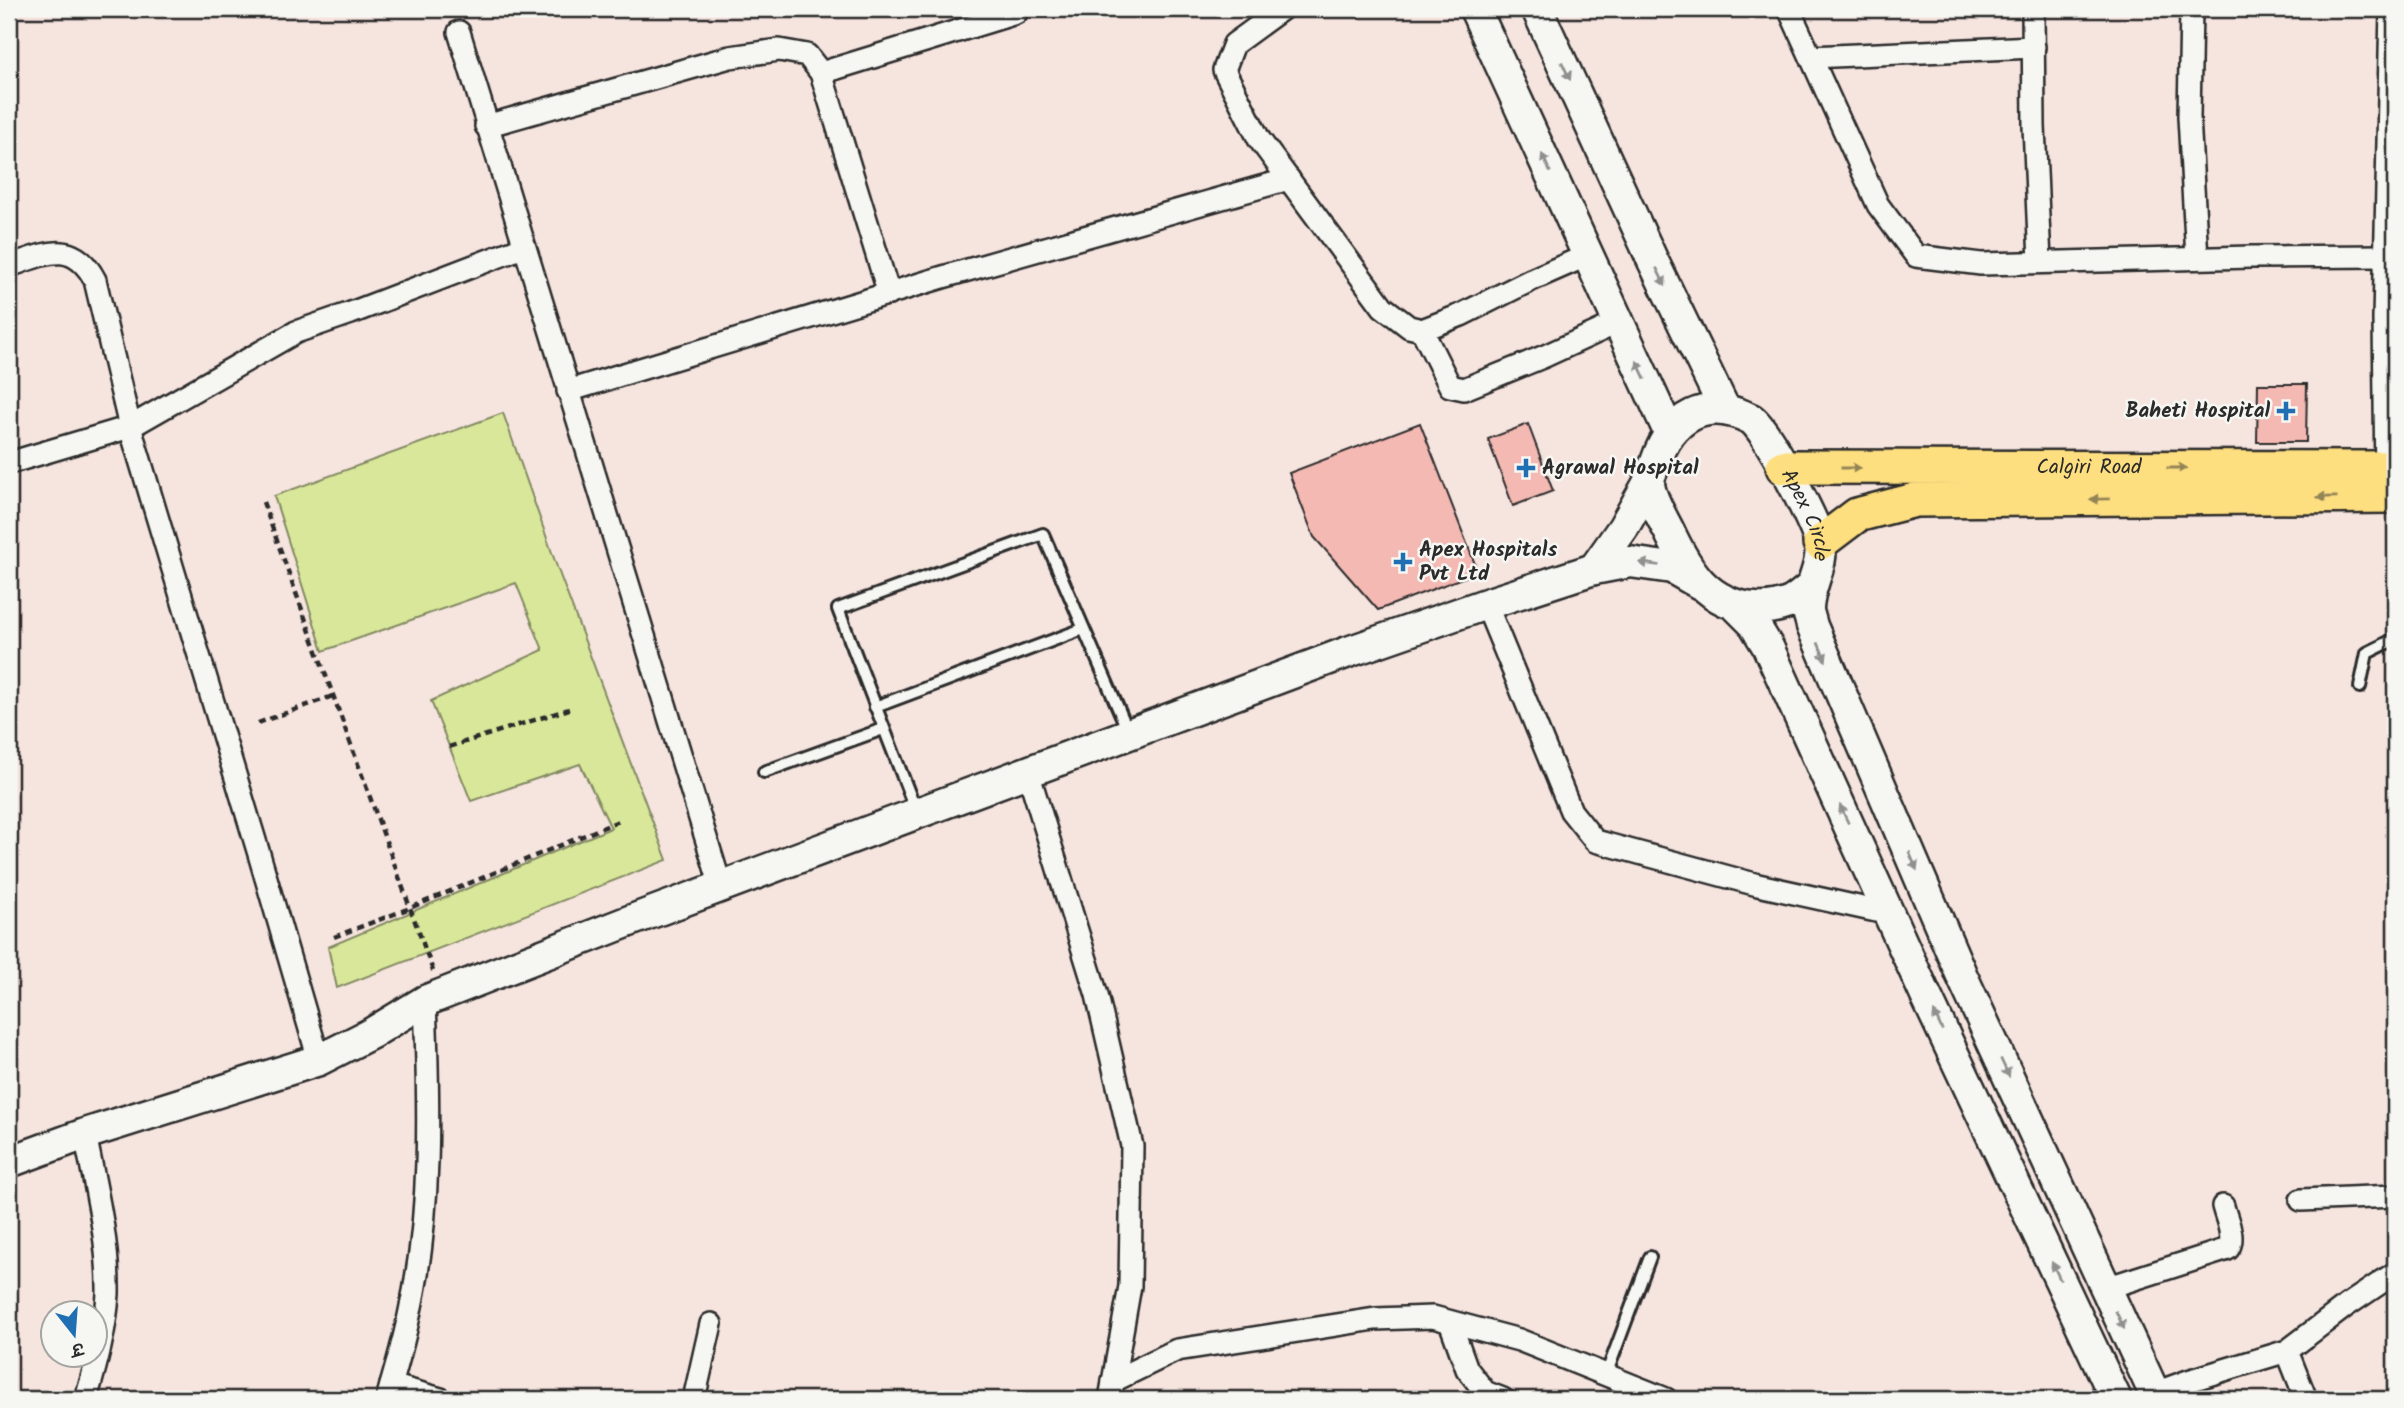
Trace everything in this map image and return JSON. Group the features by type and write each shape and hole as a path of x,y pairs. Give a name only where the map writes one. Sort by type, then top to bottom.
{"main road":[{"path":"1475,9 1670,432"},
{"path":"1537,9 1725,410 1710,409 1688,416 1670,432 1649,482 1623,528 1594,569"},
{"name":"Apex Circle","path":"1649,482 1657,505 1685,562 1700,584 1722,600 1737,607 1769,609 1792,601 1812,586 1820,565 1820,543 1812,521 1773,446 1755,421 1734,410 1725,410"},
{"name":"Calgiri Road","path":"1783,467 2390,482"},
{"name":"Calgiri Road","path":"1820,543 1857,515 1915,500 2390,482"},
{"path":"9,1162 85,1134 319,1060 433,998 1348,652 1486,604 1594,569 1630,562 1672,568 1700,584"},
{"path":"1812,586 1808,609 1812,626 1962,976 2156,1396"},
{"path":"1737,607 1754,624 1768,647 2116,1399"}],"street":[{"path":"1282,9 1234,44 1224,70 1259,139 1383,307 1409,327 1422,330 1461,315 1588,255"},
{"path":"1789,9 1878,205 1916,256 1981,264 2385,256"},
{"path":"2033,9 2034,126 2040,262"},
{"path":"2191,9 2189,117 2197,258"},
{"path":"2390,482 2385,256 2391,9"},
{"path":"821,72 1016,13"},
{"path":"459,32 721,887"},
{"path":"1811,57 2034,47"},
{"path":"486,125 730,57 779,50 807,55 821,72 889,294"},
{"path":"568,391 889,294 1289,179"},
{"path":"9,463 130,427 296,332 523,247"},
{"path":"9,266 48,253 74,254 87,264 95,280 130,427 319,1060"},
{"path":"1422,330 1450,386 1464,389 1619,322"},
{"path":"1486,604 1571,811 1595,841 1758,885 1890,914"},
{"path":"1028,772 1097,995 1132,1146 1130,1286 1111,1390"},
{"path":"433,998 422,1235 410,1315 389,1392 442,1399"},
{"path":"85,1134 105,1238 108,1294 96,1366 86,1399"},
{"path":"2301,1200 2395,1196"},
{"path":"2106,1287 2228,1249 2231,1237 2223,1206"},
{"path":"2156,1396 2188,1381 2287,1351 2395,1273"},
{"path":"1111,1390 1177,1350 1375,1319 1433,1317 1519,1340 1666,1399"},
{"path":"1450,1322 1467,1369 1485,1392 1503,1399"},
{"path":"694,1399 711,1324"},
{"path":"2287,1351 2306,1399"}],"lane":[{"path":"917,814 838,609 1043,534 1129,734"},
{"path":"876,707 1083,629"},
{"path":"2360,687 2367,653 2395,639"},
{"path":"764,772 883,729"},
{"path":"1606,1375 1650,1258"}],"path":[{"path":"262,502 410,908 433,998"},
{"path":"257,723 333,696"},
{"path":"449,747 569,709"},
{"path":"334,937 621,820"}],"green space":[{"path":"503,413 557,567 667,860 337,988 328,947 611,828 580,764 471,801 431,701 543,650 516,583 323,651 274,496"}],"building":[{"path":"2258,384 2307,384 2306,442 2257,442"},
{"path":"1420,423 1478,572 1378,610 1314,537 1289,473"},
{"path":"1528,424 1553,491 1513,506 1488,439"}],"place":[{"name":"Baheti Hospital","path":"2286,411"},
{"name":"Agrawal Hospital","path":"1526,468"},
{"name":"Apex Hospitals Pvt Ltd","path":"1403,562"}]}
